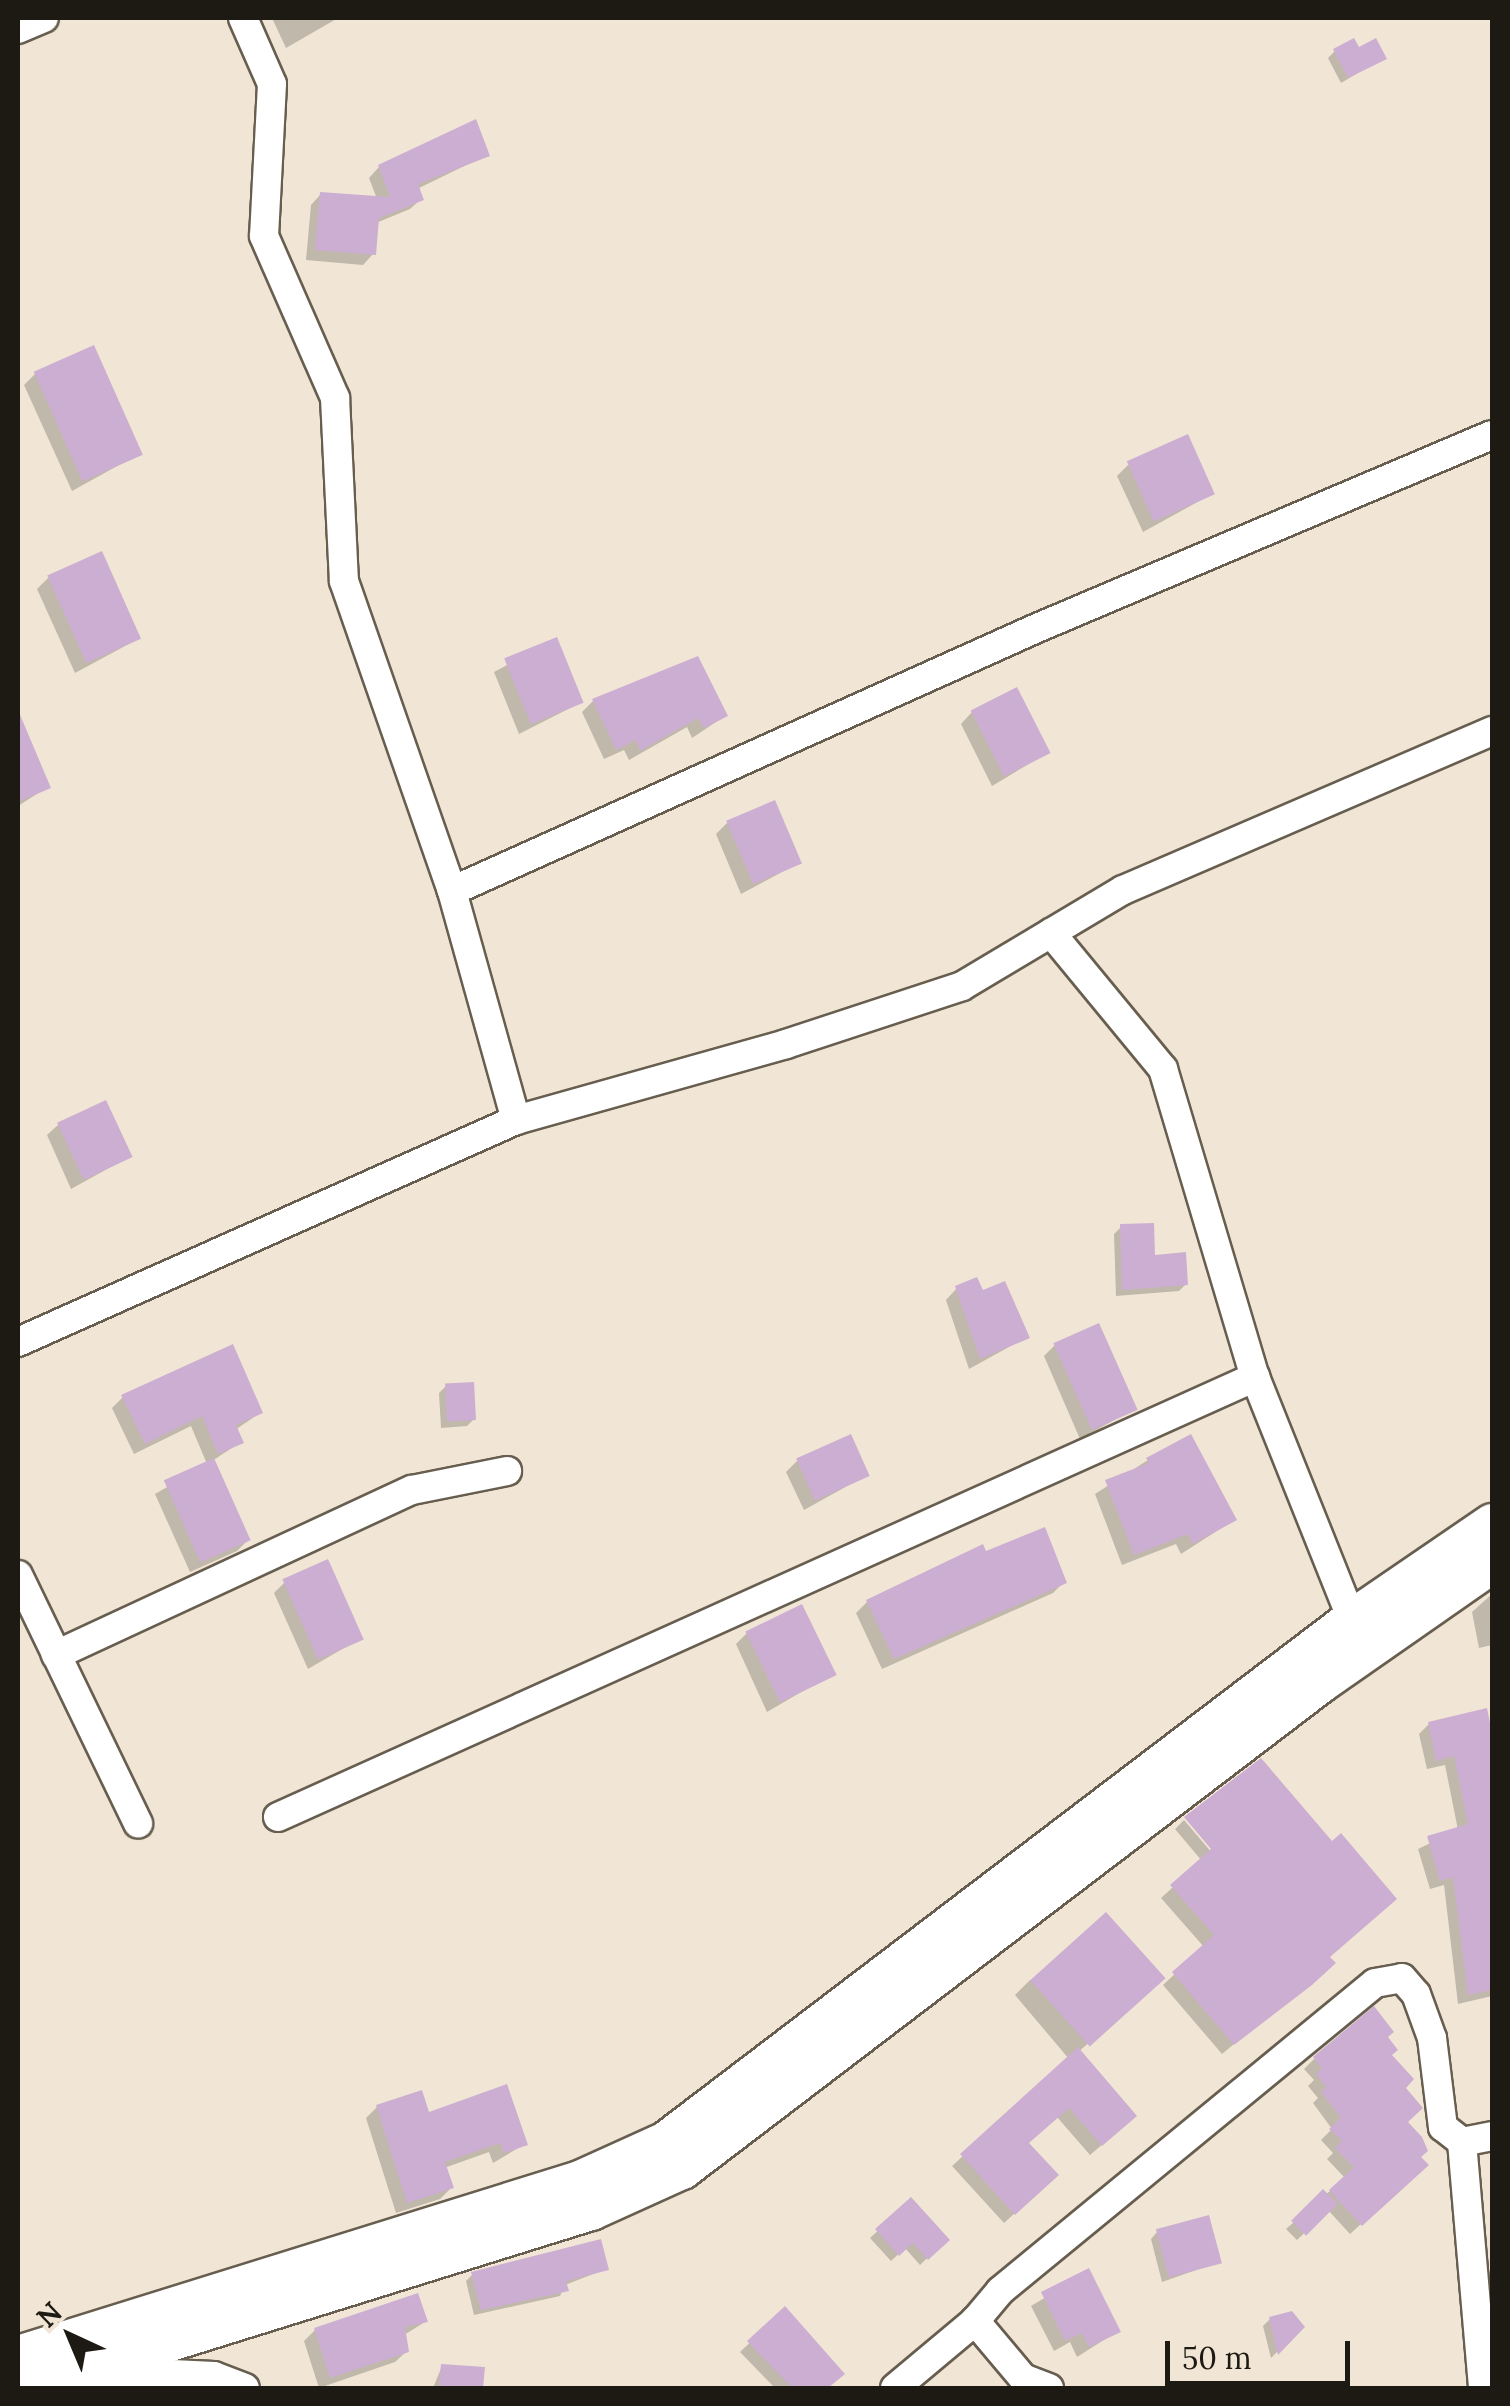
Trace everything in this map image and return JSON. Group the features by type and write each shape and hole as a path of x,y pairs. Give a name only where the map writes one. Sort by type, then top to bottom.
{"street":[{"path":"18,29 44,18"},
{"path":"243,18 272,84 264,236 335,398 344,581 452,891 516,1120"},
{"path":"452,891 1037,628 1492,434"},
{"path":"18,1342 516,1120 786,1044 962,986 1123,890 1492,731"},
{"path":"1050,933 1163,1069 1255,1377 1352,1620"},
{"path":"278,1817 1255,1377"},
{"path":"56,1654 412,1490 508,1471"},
{"path":"18,2356 580,2181 666,2142 1352,1620 1492,1524"},
{"path":"20,2388 592,2210 682,2169 1320,1683 1492,1563"},
{"path":"18,1574 28,1620 56,1654 138,1823"},
{"path":"894,2388 974,2321 1000,2292 1375,1983 1402,1978 1416,1994 1432,2038 1443,2128 1462,2142 1492,2136"},
{"path":"1462,2142 1483,2388"},
{"path":"974,2321 1023,2378 1049,2388"},
{"path":"81,2388 131,2372 214,2376 245,2388"}],"building":[{"path":"1354,38 1359,47 1376,38 1387,59 1348,78 1333,49"},
{"path":"476,119 490,156 418,184 424,200 379,218 376,255 315,250 320,192 390,197 378,165"},
{"path":"94,345 143,455 83,481 34,372"},
{"path":"1188,434 1215,494 1154,522 1127,461"},
{"path":"102,551 141,639 86,663 47,575"},
{"path":"557,637 584,703 531,724 504,658"},
{"path":"698,656 728,716 704,728 698,718 640,751 636,740 616,750 592,699"},
{"path":"1017,687 1051,753 1004,777 971,711"},
{"path":"18,710 51,788 18,802"},
{"path":"775,800 802,864 753,884 726,821"},
{"path":"106,1100 133,1157 84,1180 57,1123"},
{"path":"1154,1223 1155,1255 1186,1252 1188,1285 1122,1290 1120,1224"},
{"path":"977,1277 983,1290 1005,1281 1030,1338 980,1359 955,1286"},
{"path":"1099,1323 1138,1410 1092,1430 1053,1343"},
{"path":"233,1344 263,1413 236,1425 244,1443 218,1454 202,1416 145,1444 121,1395"},
{"path":"474,1382 476,1420 447,1421 445,1384"},
{"path":"851,1434 870,1476 815,1500 796,1458"},
{"path":"1191,1434 1237,1520 1193,1544 1188,1534 1134,1555 1105,1480 1149,1463 1146,1458"},
{"path":"214,1458 251,1540 200,1563 164,1480"},
{"path":"1045,1527 1067,1583 894,1659 866,1600 983,1544 986,1551"},
{"path":"328,1559 364,1639 318,1660 282,1579"},
{"path":"802,1604 837,1675 780,1703 745,1632"},
{"path":"1487,1708 1492,1733 1492,1990 1468,1995 1453,1877 1440,1881 1427,1836 1468,1824 1454,1756 1436,1761 1428,1722"},
{"path":"1261,1758 1332,1841 1341,1833 1397,1899 1330,1957 1336,1963 1312,1985 1234,2045 1172,1972 1214,1935 1170,1885 1211,1849 1184,1817"},
{"path":"1106,1912 1166,1978 1090,2046 1030,1980"},
{"path":"1374,2006 1394,2032 1388,2037 1398,2050 1392,2055 1414,2079 1406,2088 1423,2108 1408,2122 1422,2137 1428,2151 1421,2157 1429,2165 1362,2226 1329,2190 1354,2167 1335,2148 1342,2141 1329,2129 1341,2118 1321,2092 1326,2087 1316,2074 1322,2069 1313,2057"},
{"path":"1078,2047 1137,2116 1102,2146 1069,2108 1029,2143 1059,2175 1015,2215 960,2154"},
{"path":"507,2084 528,2145 504,2153 500,2143 445,2162 454,2188 407,2203 376,2105 422,2090 429,2112"},
{"path":"1323,2189 1338,2204 1306,2236 1291,2221"},
{"path":"911,2197 950,2240 928,2260 913,2243 899,2256 875,2229"},
{"path":"1209,2215 1222,2263 1169,2278 1156,2229"},
{"path":"601,2239 609,2270 566,2281 569,2291 481,2310 471,2272"},
{"path":"1089,2268 1121,2332 1089,2347 1082,2333 1065,2341 1041,2292"},
{"path":"418,2293 428,2322 405,2327 409,2352 330,2378 314,2328"},
{"path":"785,2306 845,2374 828,2388 792,2388 747,2341"},
{"path":"1292,2311 1305,2327 1278,2355 1269,2317"},
{"path":"441,2364 485,2367 483,2388 439,2388"}]}
